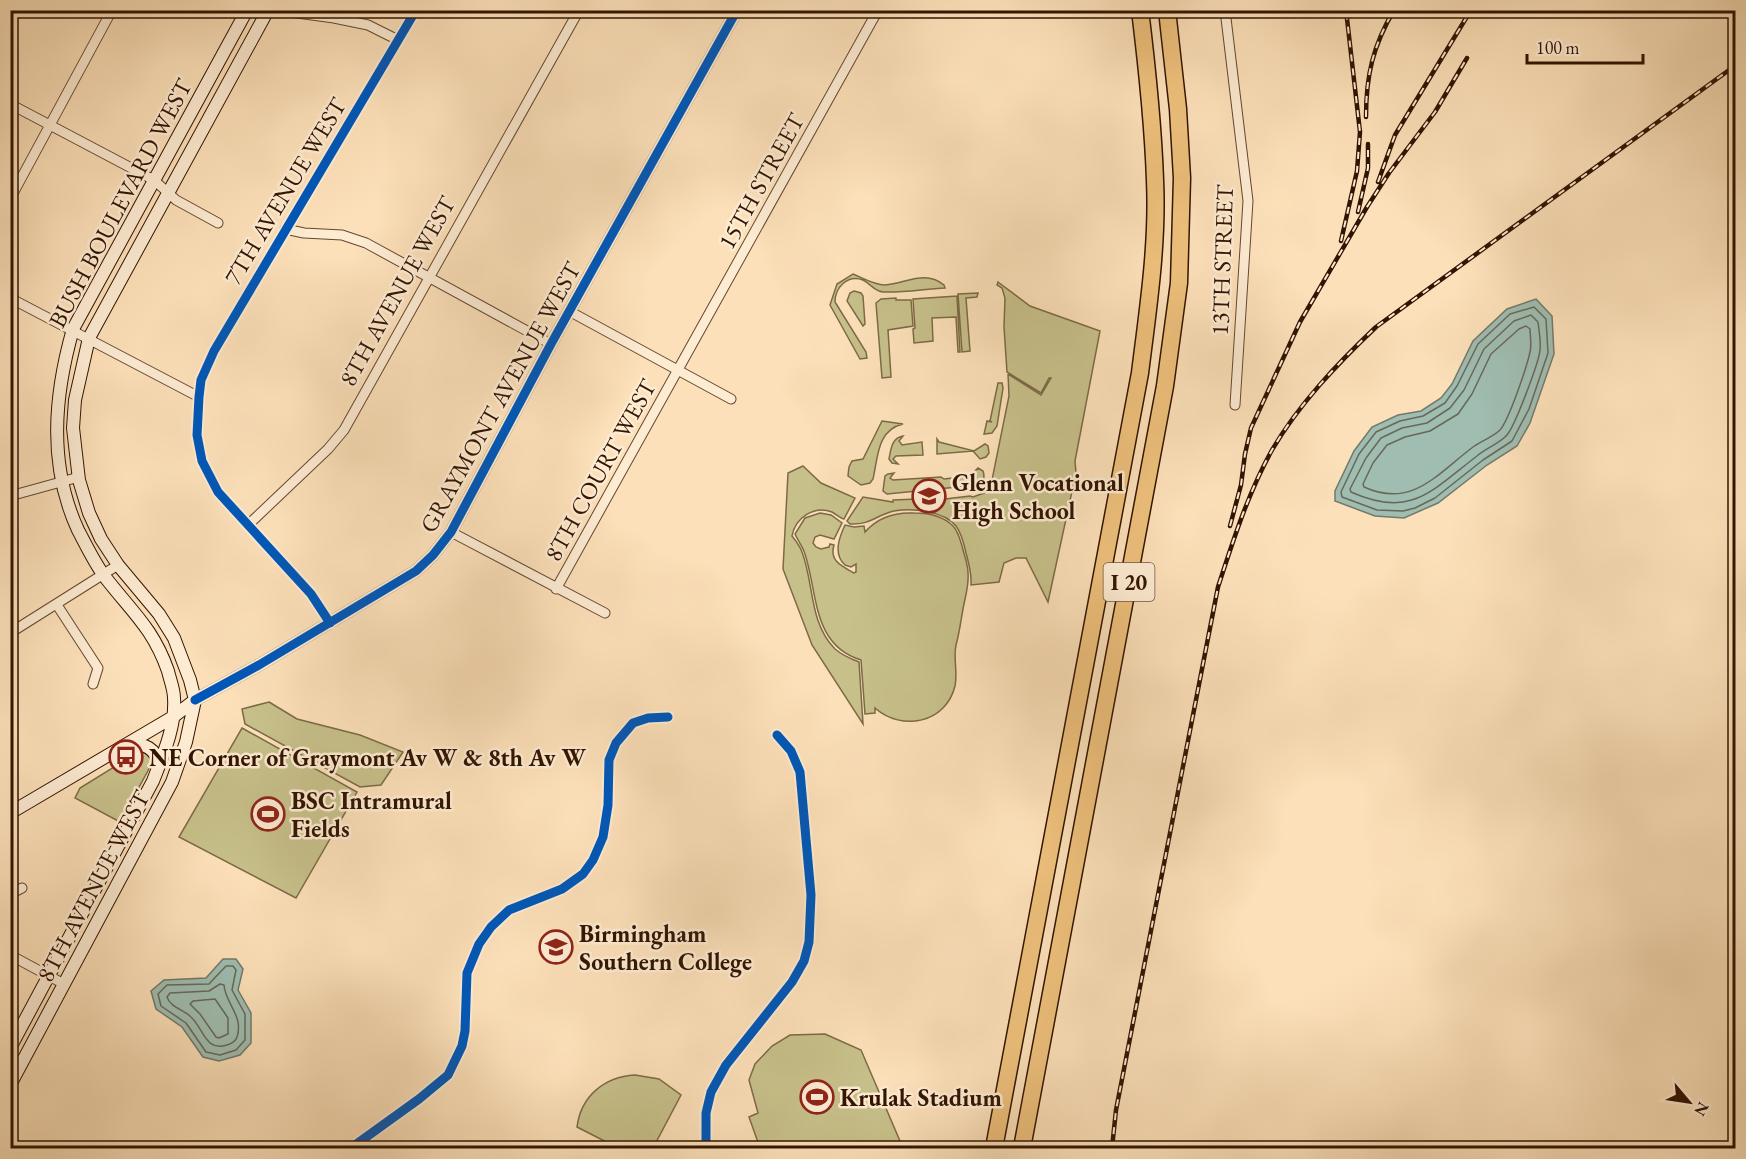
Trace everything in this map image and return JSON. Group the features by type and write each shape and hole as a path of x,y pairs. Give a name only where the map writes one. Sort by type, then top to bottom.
{"highway":[{"name":"I 20","path":"994,1149 1140,373 1149,307 1155,182 1148,75 1140,10"},
{"name":"I 20","path":"1022,1149 1167,375 1179,283 1182,178 1178,109 1167,10"}],"main road":[{"name":"BUSH BOULEVARD WEST","path":"173,717 172,684 160,648 145,624 104,575 78,529 61,482 56,443 57,404 62,366 73,329 248,10"},
{"name":"BUSH BOULEVARD WEST","path":"195,700 174,638 159,614 118,565 101,539 89,513 79,477 73,428 75,400 89,338 268,10"},
{"name":"GRAYMONT AVENUE WEST","path":"10,813 173,717 195,700"},
{"name":"8TH AVENUE WEST","path":"10,1085 172,782 186,742 195,700"},
{"name":"8TH AVENUE WEST","path":"10,1048 153,781 165,749 173,717"},
{"path":"129,743 148,747 157,756 159,765"}],"street":[{"path":"10,199 112,10"},
{"path":"275,10 368,25 398,40"},
{"name":"7TH AVENUE WEST","path":"330,624 311,594 218,492 202,461 198,435 201,380 214,351 416,10"},
{"name":"8TH AVENUE WEST","path":"248,525 328,449 344,430 579,10"},
{"name":"15TH STREET","path":"678,370 878,10"},
{"name":"13TH STREET","path":"1224,10 1248,201 1235,405"},
{"name":"GRAYMONT AVENUE WEST","path":"195,700 330,624 416,571 433,555 451,532 569,311 736,11"},
{"path":"10,104 154,180 176,200 218,223"},
{"path":"285,229 304,233 342,235 366,243 551,344"},
{"path":"10,298 199,397"},
{"path":"569,311 731,399"},
{"name":"8TH COURT WEST","path":"556,589 678,370"},
{"path":"10,496 79,477"},
{"path":"451,532 605,613"},
{"path":"10,633 118,565"},
{"path":"57,605 98,668 93,684"},
{"path":"351,1149 448,1075 462,1046 465,1031 467,973 479,944 491,927 509,910 562,889 583,874 593,860 603,837 608,805 609,760 616,743 633,723 648,718 668,717"},
{"path":"706,1149 706,1113 711,1092 726,1065 792,982 804,961 810,942 811,895 800,772 791,751 777,735"},
{"path":"10,894 22,888"},
{"path":"10,955 64,984"}],"shaded area":[{"path":"853,274 881,285 930,278 944,285 945,288 883,292 863,280 852,279 843,283 837,292 835,302 866,352 867,358 860,359 830,305 837,284"},
{"path":"998,282 1030,306 1100,331 1075,461 1076,473 1048,602 1026,558 1016,558 1004,563 999,582 971,585 970,569 961,536 956,526 944,517 919,510 902,510 863,523 850,524 847,521 863,497 893,502 893,500 973,497 984,493 991,485 1009,396 1008,374 1041,395 1051,378 1041,393 1007,372 1005,298 1002,288 997,285"},
{"path":"854,291 863,296 865,324 863,326 847,301 850,293"},
{"path":"978,293 977,297 966,298 970,351 962,352 958,294"},
{"path":"957,296 960,352 958,352 956,317 932,318 933,341 914,343 913,299"},
{"path":"896,298 896,300 911,300 913,326 888,330 891,377 882,378 876,303 881,299"},
{"path":"998,383 1002,383 1003,388 997,426 992,433 984,434 987,421 992,422 990,421"},
{"path":"882,421 903,424 894,427 883,438 873,479 870,483 861,485 848,476 849,467 852,461 863,459"},
{"path":"903,436 899,441 902,445 922,442 923,455 896,456 893,459 898,464 892,463 889,459 893,444 896,439"},
{"path":"937,439 939,442 974,451 985,444 988,446 989,453 980,459 973,451 937,454"},
{"path":"803,466 821,483 855,498 844,519 825,510 812,512 801,519 792,536 802,552 816,615 827,639 835,649 859,662 863,724 812,645 783,569 788,473"},
{"path":"978,468 983,471 984,475 983,481 978,485 887,494 883,491 885,476 888,474 894,473 890,478 893,480 941,477 944,479 970,476"},
{"path":"820,513 831,515 842,523 834,539 820,535 815,537 813,543 821,549 829,547 830,544 834,545 835,559 854,573 856,564 851,567 845,565 838,551 839,540 845,525 864,526 865,532 887,516 919,513 940,517 956,530 967,563 968,577 955,650 956,681 950,699 933,716 922,720 898,720 875,708 875,713 865,714 861,660 845,653 833,643 825,630 805,554 795,534 805,518"},
{"path":"269,702 297,719 360,735 403,752 381,785 360,787 245,724 242,709"},
{"name":"BSC Intramural Fields","path":"242,728 357,792 296,898 179,837"},
{"path":"140,751 149,757 150,767 120,822 75,798 80,788"},
{"name":"Krulak Stadium","path":"825,1034 861,1050 903,1148 760,1148 749,1117 758,1113 749,1080 755,1064 772,1046 790,1035"},
{"path":"635,1075 659,1079 681,1095 653,1148 618,1148 577,1127 583,1106 596,1090 613,1080"}],"water":[{"path":"1536,299 1552,316 1554,354 1530,423 1517,446 1487,465 1438,503 1404,518 1375,516 1335,501 1335,491 1354,451 1372,427 1398,415 1421,411 1441,398 1452,384 1473,341 1507,309"},
{"path":"223,959 236,959 243,969 238,990 251,1013 251,1043 240,1055 219,1061 203,1057 182,1027 156,1009 151,991 164,980 206,978"}],"railway":[{"path":"1341,241 1357,171 1360,132 1346,10"},
{"path":"1366,117 1367,88 1372,61 1394,10"},
{"path":"1378,182 1395,135 1471,10"},
{"path":"1230,526 1241,485 1251,428 1300,322 1367,207 1389,173 1435,112 1467,58"},
{"path":"1112,1148 1116,1110 1218,587 1248,500 1272,450 1294,417 1320,385 1376,327 1736,65"},
{"path":"1358,212 1368,168 1368,144"}],"cycle path":[{"path":"330,623 311,594 218,492 202,461 197,435 201,380 214,351 416,10"},
{"path":"195,700 259,665 416,571 433,555 451,532 551,344 737,10"},
{"path":"351,1148 448,1075 462,1046 465,1031 467,973 479,944 491,927 509,910 562,889 583,874 593,860 603,837 608,805 609,760 616,743 633,723 648,718 668,717"},
{"path":"706,1148 706,1113 711,1092 726,1065 792,982 804,961 809,942 811,895 800,772 791,751 777,735"}],"place":[{"name":"Glenn Vocational High School","path":"929,496"},
{"name":"NE Corner of Graymont Av W & 8th Av W","path":"126,757"},
{"name":"BSC Intramural Fields","path":"268,814"},
{"name":"Birmingham Southern College","path":"556,947"},
{"name":"Krulak Stadium","path":"817,1097"}]}
